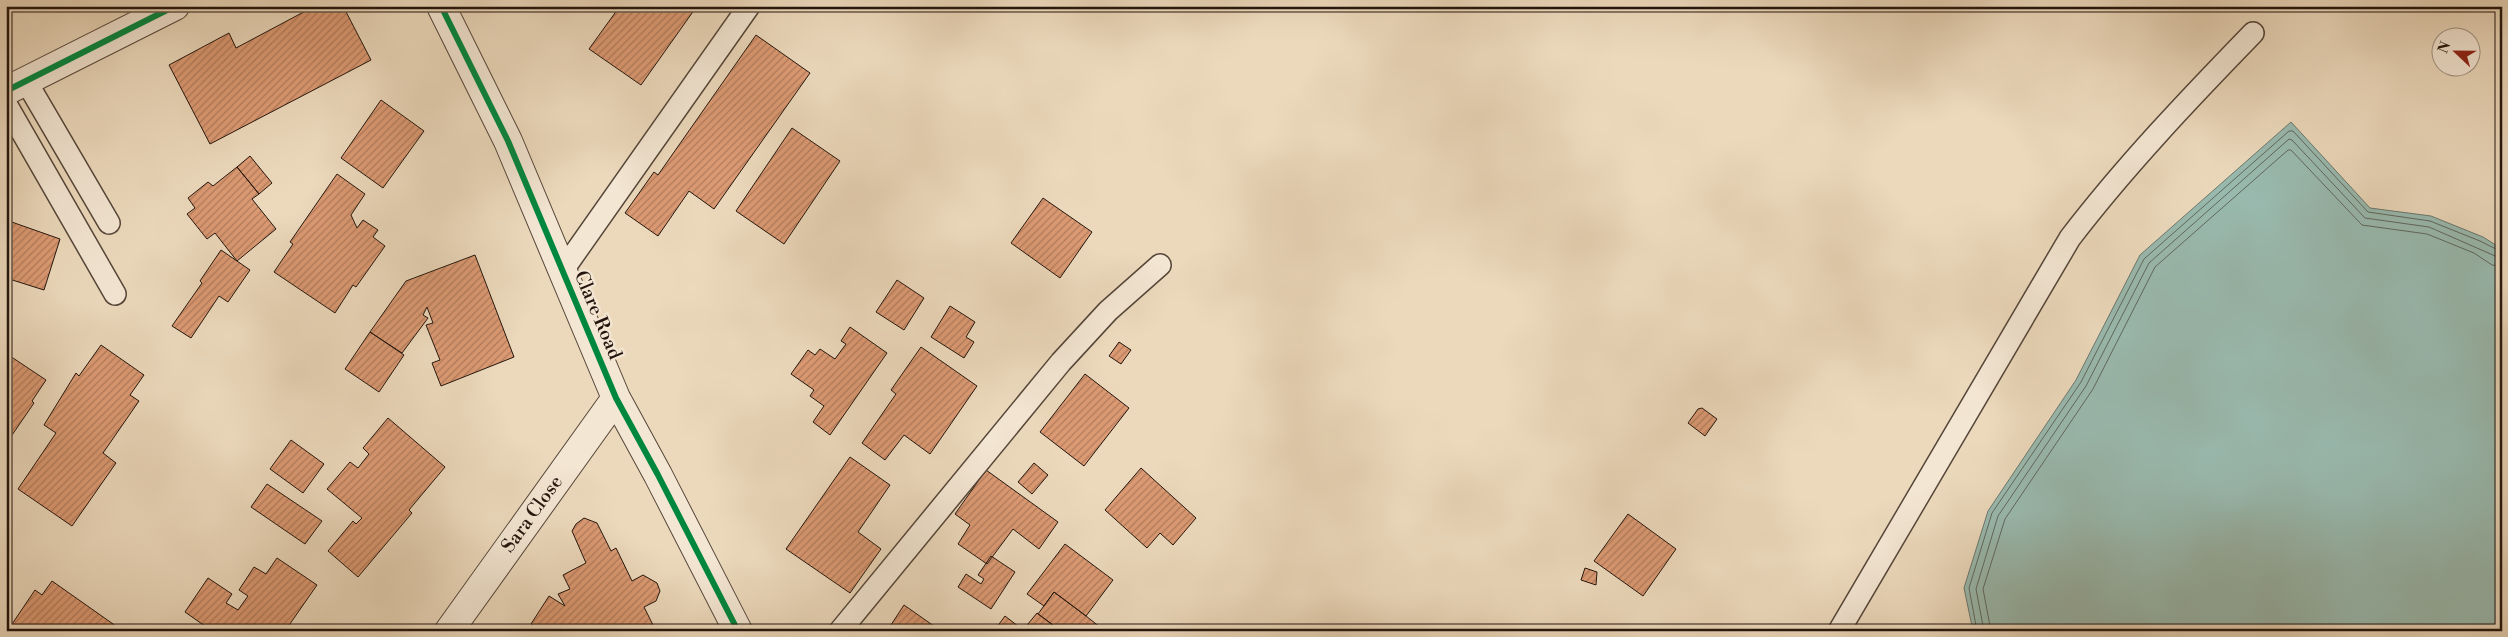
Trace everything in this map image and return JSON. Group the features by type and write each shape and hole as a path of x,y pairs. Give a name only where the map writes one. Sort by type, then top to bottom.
{"street":[{"path":"16,86 175,6"},
{"name":"Clare Road","path":"441,6 508,141 616,398 738,631"},
{"name":"Sara Close","path":"449,631 616,398"}],"lane":[{"path":"563,270 749,6"},
{"path":"1839,631 2070,238 2108,190 2162,128 2253,33"},
{"path":"16,86 109,223"},
{"path":"6,104 115,294"},
{"path":"840,631 1061,362 1108,311 1160,265"}],"water":[{"path":"2291,122 2370,208 2431,216 2483,237 2502,249 2502,631 1973,631 1964,588 1988,511 2076,380 2140,255"}],"building":[{"path":"315,6 343,6 371,60 210,144 169,65 229,33 236,48"},
{"path":"620,6 697,6 641,85 589,49"},
{"path":"756,35 810,73 714,209 689,191 658,236 625,213 654,172 658,175"},
{"path":"381,100 424,131 383,188 341,158"},
{"path":"792,128 840,161 784,244 736,211"},
{"path":"250,156 272,183 259,194 237,167"},
{"path":"237,167 259,194 252,199 276,229 237,261 215,233 207,239 187,214 195,208 188,198 208,182 213,186"},
{"path":"337,174 365,194 351,215 357,228 363,220 378,230 373,237 385,246 356,287 353,285 335,313 274,272 293,244 290,242"},
{"path":"1043,198 1092,232 1060,278 1011,243"},
{"path":"6,220 60,239 44,290 6,278"},
{"path":"221,250 250,270 228,302 219,296 191,338 172,326 202,283 200,281"},
{"path":"475,255 514,357 441,386 432,363 440,360 426,325 433,323 427,307 423,315 428,318 402,353 370,332 406,281"},
{"path":"897,280 924,298 904,330 876,312"},
{"path":"950,306 975,322 966,337 974,342 964,358 931,337"},
{"path":"850,327 887,353 830,435 813,422 824,406 810,396 814,390 791,374 808,350 815,355 820,349 835,359 846,344 841,341"},
{"path":"370,332 404,355 379,392 345,369"},
{"path":"1119,342 1131,350 1121,364 1109,356"},
{"path":"101,345 144,375 130,395 139,401 103,453 116,463 72,526 18,489 56,433 44,425 76,373 79,376"},
{"path":"921,347 977,386 930,454 904,435 885,460 862,443 896,394 891,390"},
{"path":"7,354 46,380 32,401 34,403 10,438 8,437 6,440"},
{"path":"1085,374 1129,408 1084,466 1040,432"},
{"path":"1702,408 1717,419 1705,436 1688,423 1698,409"},
{"path":"388,418 445,467 409,510 412,513 358,577 328,551 353,521 356,524 362,518 327,489 350,462 358,468 369,454 363,448"},
{"path":"291,440 324,464 303,493 270,469"},
{"path":"850,457 890,485 858,532 881,549 850,593 786,549"},
{"path":"1034,463 1048,475 1032,494 1018,482"},
{"path":"1141,468 1196,518 1173,545 1160,533 1147,548 1105,510"},
{"path":"986,470 1058,522 1039,549 1013,529 987,564 958,544 970,525 955,514"},
{"path":"267,484 322,521 305,544 251,507"},
{"path":"1628,514 1676,549 1643,596 1594,561"},
{"path":"584,518 597,523 611,551 616,548 632,581 643,575 657,583 660,591 656,601 644,607 656,631 541,631 531,624 549,596 565,606 558,594 570,589 563,575 586,563 572,531 576,524"},
{"path":"1065,544 1113,580 1086,616 1054,592 1044,606 1027,594"},
{"path":"991,556 1015,572 991,609 958,587 966,574 981,584 984,579 978,575"},
{"path":"277,558 317,585 285,631 212,631 185,612 208,578 232,594 226,603 238,610 248,596 239,590 254,567 266,574"},
{"path":"1585,568 1597,572 1596,585 1581,580"},
{"path":"52,581 123,631 8,630 35,590 42,595"},
{"path":"1054,592 1105,631 1061,631 1038,614"},
{"path":"904,605 941,631 887,631"},
{"path":"1037,613 1061,631 994,631 1005,616 1023,630"}],"cycle path":[{"path":"6,91 175,6"},
{"path":"441,6 508,141 616,398 738,631"}]}
